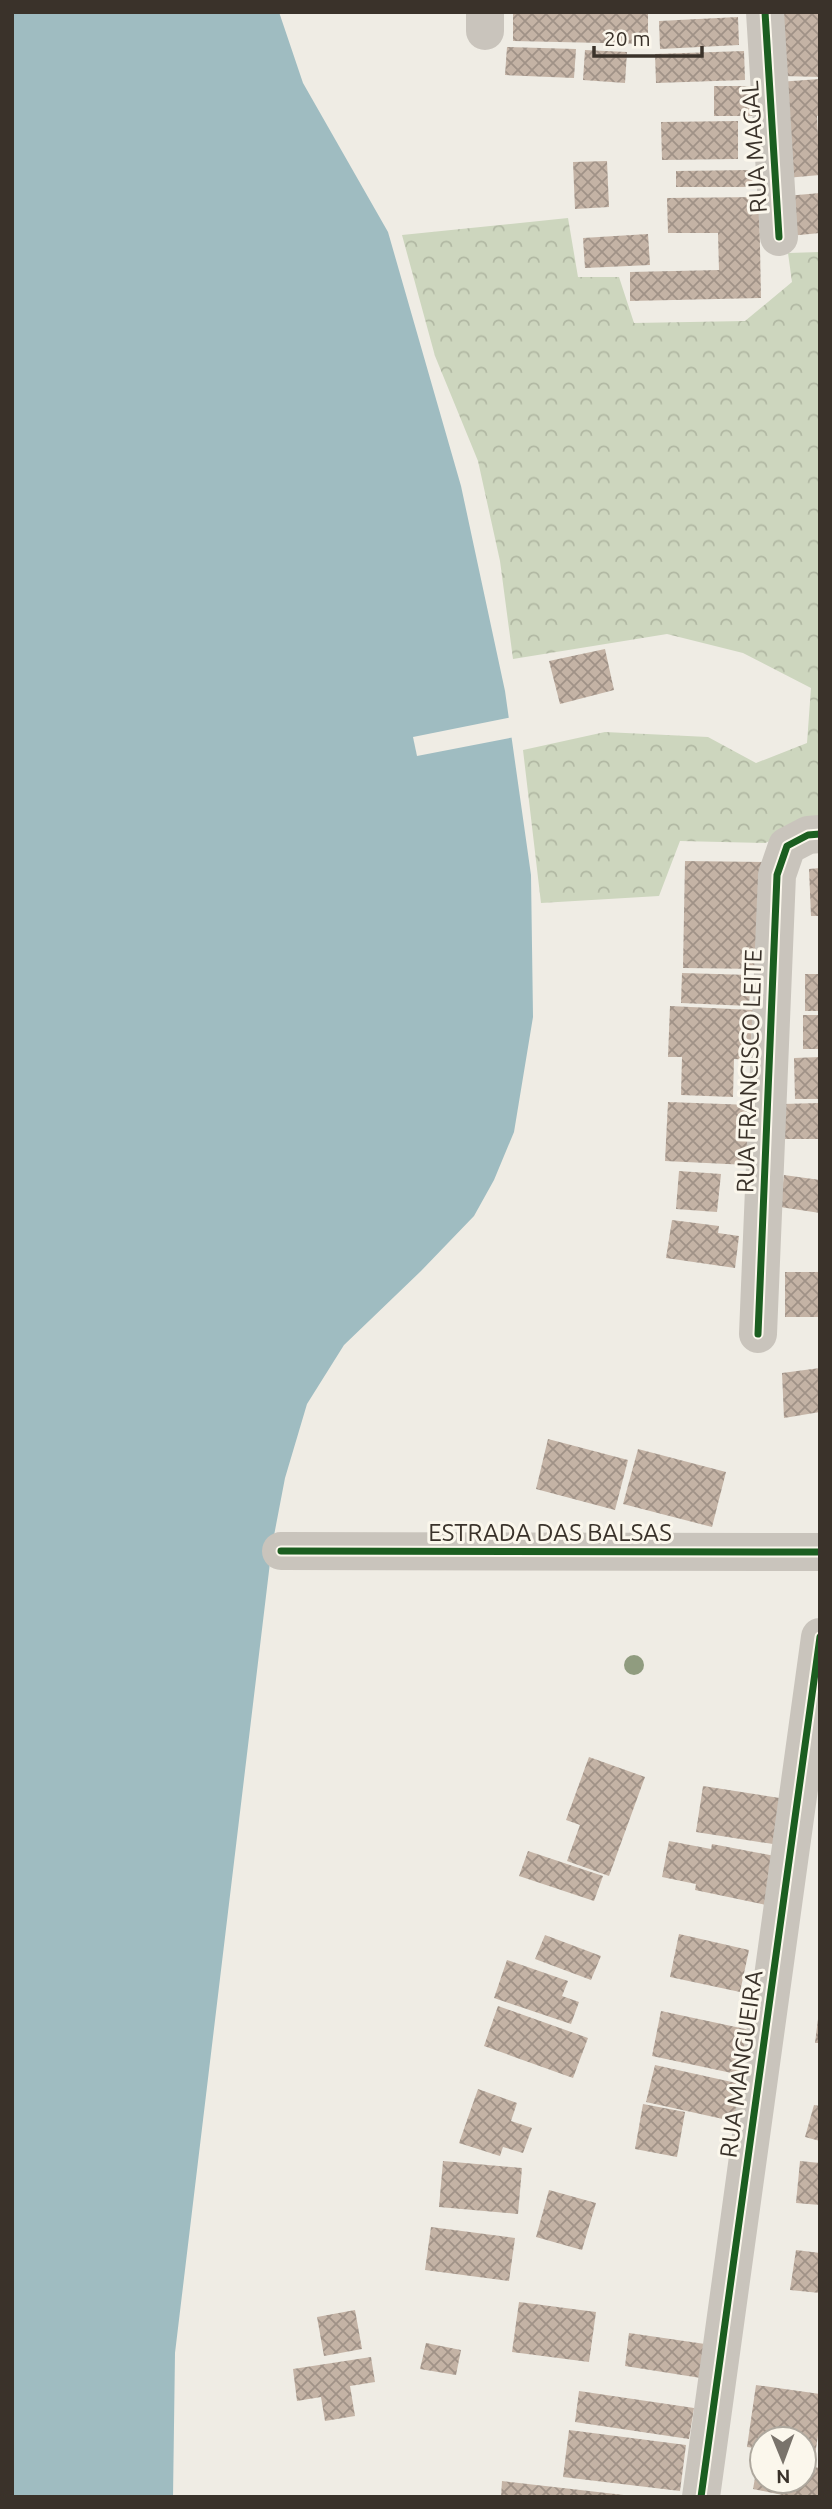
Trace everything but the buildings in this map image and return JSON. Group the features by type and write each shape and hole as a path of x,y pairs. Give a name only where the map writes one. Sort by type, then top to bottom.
{"street":[{"name":"RUA MAGAL","path":"765,12 779,237"},
{"name":"RUA FRANCISCO LEITE","path":"758,1334 777,875 787,846 808,835 820,834"},
{"name":"ESTRADA DAS BALSAS","path":"281,1551 820,1552"},
{"name":"RUA MANGUEIRA","path":"701,2497 820,1637"}],"green space":[{"path":"568,218 578,277 619,277 634,323 745,321 792,282 788,253 820,252 820,821 765,843 680,841 659,896 541,903 523,750 605,732 708,737 756,763 807,743 811,688 743,653 667,634 513,659 500,561 478,461 435,356 402,235"}],"water":[{"path":"12,12 279,12 303,83 388,232 461,486 505,691 531,875 533,1017 514,1132 494,1180 474,1216 344,1345 307,1404 285,1478 272,1546 175,2353 173,2497 12,2497"}],"pier":[{"path":"512,717 515,737 417,756 413,737"}],"cycle path":[{"path":"765,12 779,237"},
{"path":"758,1334 777,875 787,846 808,835 820,834"},
{"path":"281,1551 820,1552"},
{"path":"701,2497 820,1637"}]}
